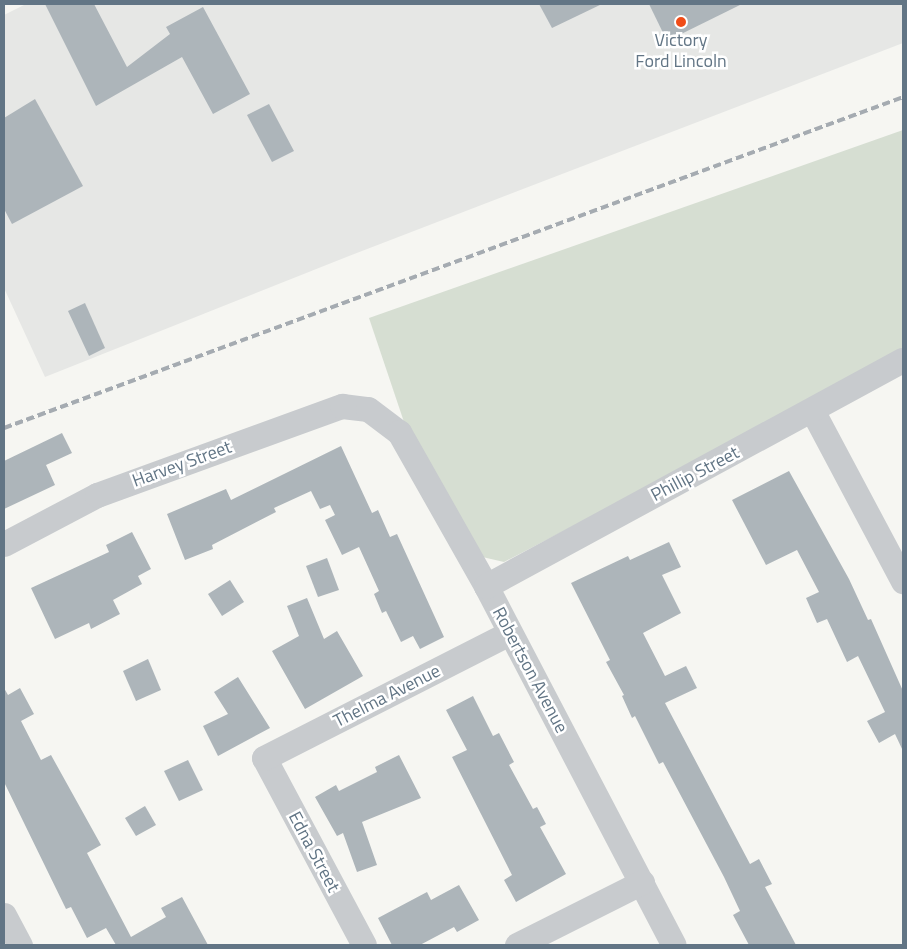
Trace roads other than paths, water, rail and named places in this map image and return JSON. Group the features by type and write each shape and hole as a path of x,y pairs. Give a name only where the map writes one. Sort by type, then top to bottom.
{"street":[{"name":"Phillip Street","path":"486,586 903,360"},
{"name":"Harvey Street","path":"4,544 97,495 342,406 368,409"},
{"name":"Robertson Avenue","path":"368,409 399,432 486,586 509,634 674,945"},
{"path":"812,410 903,581"},
{"name":"Thelma Avenue","path":"264,758 509,634"},
{"name":"Edna Street","path":"264,758 364,945"},
{"path":"516,945 642,882"},
{"path":"4,915 20,945"}],"railway":[{"path":"4,428 903,97"}],"place":[{"name":"Victory Ford Lincoln","path":"681,22"}]}
